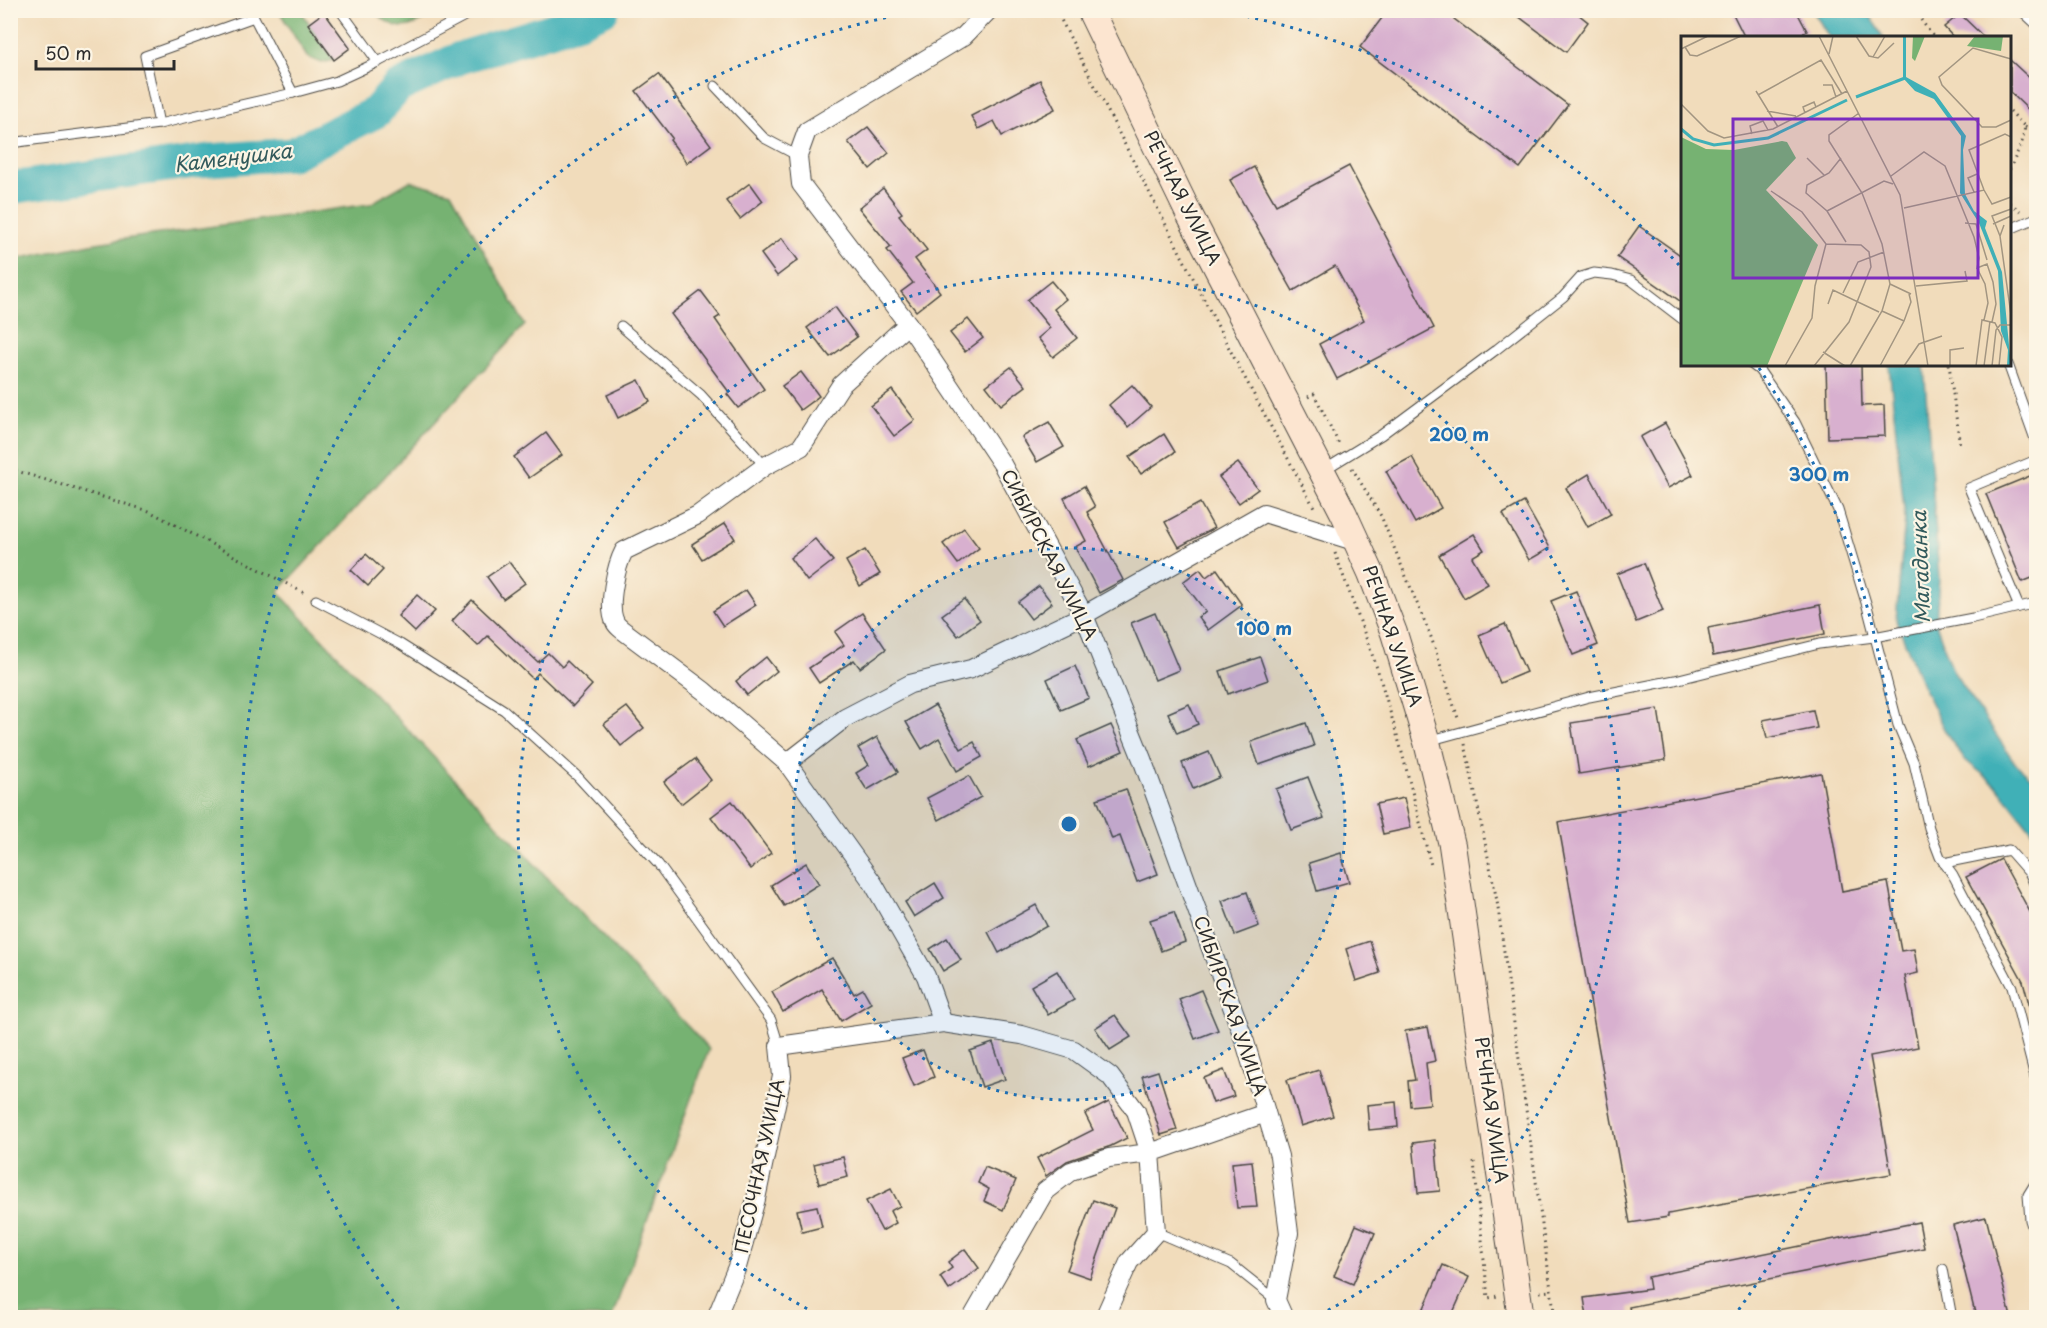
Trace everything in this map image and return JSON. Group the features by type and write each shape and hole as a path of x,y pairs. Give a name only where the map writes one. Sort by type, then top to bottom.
{"main road":[{"name":"РЕЧНАЯ УЛИЦА","path":"1090,10 1188,212 1357,542 1390,622 1427,741 1443,804 1458,884 1521,1317"}],"street":[{"path":"798,156 807,131 964,36 989,10"},
{"name":"СИБИРСКАЯ УЛИЦА","path":"798,156 801,184 908,324 1002,464 1084,615 1142,759 1241,1031 1279,1155 1289,1233 1276,1300"},
{"path":"908,324 841,385 801,447 765,466 698,515 624,551 614,581 613,613 615,622 621,629 704,691 787,763 873,883 926,976 943,1023"},
{"path":"787,763 845,718 910,684 971,669 1084,615 1264,513 1357,542"},
{"path":"779,1046 943,1023 1022,1035 1074,1050 1110,1076 1136,1111 1150,1153 1156,1232 1129,1262 1104,1317"},
{"name":"ПЕСОЧНАЯ УЛИЦА","path":"717,1317 737,1267 756,1199 782,1076 779,1046"},
{"path":"972,1317 1045,1191 1071,1171 1109,1158 1150,1153 1266,1113"},
{"path":"1276,1300 1284,1317"}],"lane":[{"path":"340,10 378,62"},
{"path":"10,143 159,124 338,81 476,10"},
{"path":"2021,10 2037,24"},
{"path":"159,124 145,56 254,17 293,93"},
{"path":"715,86 764,138 798,156"},
{"path":"2011,229 2037,218"},
{"path":"1322,471 1381,435 1479,362 1563,297 1581,277 1594,273 1630,280 1681,318"},
{"path":"621,326 701,395 765,466"},
{"path":"1754,366 1759,370 1795,422 1838,510 1878,636 1898,725 1914,763 1929,828 1940,857 1953,875 2012,987 2037,1081"},
{"path":"2009,366 2037,442"},
{"path":"2019,607 1969,488 2037,460"},
{"path":"316,600 400,644 504,710 578,777 658,864 771,1020 779,1046"},
{"path":"1427,741 1589,697 1675,680 1819,644 1878,636 2037,603"},
{"path":"1944,863 2009,850 2030,874 2037,888"},
{"path":"2037,1182 2028,1195 2030,1220 2037,1238"},
{"path":"1156,1232 1231,1264 1276,1300"},
{"path":"1943,1269 1952,1317"}],"path":[{"path":"1056,10 1230,350 1327,533 1377,668 1401,745 1431,866"},
{"path":"1914,10 1933,36"},
{"path":"2011,112 2025,127 2037,132"},
{"path":"2011,167 2022,142 2025,127"},
{"path":"1949,366 1960,446"},
{"path":"10,469 149,512 316,600"},
{"path":"1474,1158 1488,1298"}],"green space":[{"path":"279,11 301,11 334,60 321,63 307,57"},
{"path":"373,11 440,11 413,25 399,27"},
{"path":"410,181 451,192 525,325 278,592 709,1049 612,1317 11,1317 11,260 96,243 370,204"}],"water":[{"path":"1813,11 1867,11 1882,36 1828,36"},
{"name":"Магаданка","path":"1889,366 1924,366 1939,578 1936,624 1953,671 2015,763 2036,782 2036,836 1995,784 1964,759 1945,731 1922,685 1896,620 1905,519"}],"building":[{"path":"1388,10 1442,10 1568,105 1520,168 1360,47"},
{"path":"1510,10 1573,10 1588,22 1566,52"},
{"path":"1731,10 1796,10 1807,31 1799,36 1744,36"},
{"path":"324,12 350,48 334,60 308,24"},
{"path":"1960,14 1983,36 1952,36 1944,27"},
{"path":"2011,61 2037,85 2037,118 2011,93"},
{"path":"659,74 711,145 687,163 670,140 672,138 636,91"},
{"path":"1040,80 1055,109 1002,136 994,121 978,129 971,116"},
{"path":"868,127 889,153 870,169 848,142"},
{"path":"1349,166 1434,328 1337,379 1319,344 1364,320 1335,266 1293,291 1230,180 1254,167 1276,205"},
{"path":"750,183 763,201 740,219 726,201"},
{"path":"883,188 902,213 899,215 927,250 915,259 940,292 916,311 901,292 913,283 887,250 891,247 859,208"},
{"path":"1639,226 1681,256 1681,302 1617,257"},
{"path":"782,238 798,260 777,276 761,254"},
{"path":"1051,281 1066,299 1054,309 1077,338 1053,357 1038,338 1050,328 1027,300"},
{"path":"701,291 720,316 715,319 764,389 738,408 727,394 729,392 671,314"},
{"path":"835,307 857,337 830,357 807,328"},
{"path":"968,319 983,338 965,352 950,333"},
{"path":"1826,366 1861,366 1862,406 1884,405 1885,436 1828,438"},
{"path":"1011,367 1026,386 1001,405 986,386"},
{"path":"801,372 819,396 800,410 782,386"},
{"path":"639,380 650,402 618,418 607,395"},
{"path":"1132,385 1151,407 1128,427 1109,405"},
{"path":"892,390 915,420 894,436 871,406"},
{"path":"1049,422 1064,447 1037,462 1022,437"},
{"path":"1665,423 1693,475 1668,488 1640,437"},
{"path":"546,433 562,455 529,478 514,457"},
{"path":"1164,434 1175,452 1141,474 1129,457"},
{"path":"1412,457 1441,508 1415,523 1386,471"},
{"path":"1238,463 1258,489 1239,503 1219,477"},
{"path":"2037,473 2037,576 2022,582 1986,494"},
{"path":"1589,474 1611,514 1588,527 1566,488"},
{"path":"1084,486 1095,507 1087,512 1123,580 1099,593 1075,547 1086,541 1064,498"},
{"path":"1524,502 1550,548 1529,560 1503,514"},
{"path":"1200,503 1214,528 1179,547 1165,522"},
{"path":"725,523 735,539 702,559 692,544"},
{"path":"964,528 979,548 958,564 943,544"},
{"path":"1474,534 1484,550 1472,557 1488,584 1464,598 1439,555"},
{"path":"815,539 833,561 807,581 790,558"},
{"path":"865,550 880,574 860,586 846,561"},
{"path":"366,554 383,570 368,586 351,570"},
{"path":"509,562 525,583 503,599 487,577"},
{"path":"1644,563 1663,611 1636,622 1617,574"},
{"path":"1200,569 1206,577 1217,569 1242,605 1208,630 1198,617 1206,612 1183,582"},
{"path":"1039,586 1052,603 1031,619 1018,602"},
{"path":"746,590 756,605 723,626 713,611"},
{"path":"1576,591 1598,645 1573,655 1551,601"},
{"path":"417,595 435,611 415,632 398,616"},
{"path":"964,599 980,620 958,636 942,615"},
{"path":"472,600 538,662 548,653 562,667 567,661 592,685 573,706 538,673 533,679 488,636 478,646 452,621"},
{"path":"1820,605 1825,634 1713,656 1708,628"},
{"path":"862,613 886,649 860,668 854,660 819,683 809,668 844,645 835,632"},
{"path":"1155,613 1179,670 1155,680 1131,623"},
{"path":"1505,624 1526,672 1500,683 1479,635"},
{"path":"766,657 777,671 747,695 736,681"},
{"path":"1260,657 1268,680 1228,694 1220,671"},
{"path":"1075,666 1089,698 1061,710 1047,679"},
{"path":"1189,704 1198,724 1177,733 1168,713"},
{"path":"935,705 961,749 974,742 982,757 957,771 939,738 922,749 906,722"},
{"path":"627,707 644,728 621,746 604,724"},
{"path":"1658,709 1666,760 1579,774 1571,723"},
{"path":"1813,710 1817,728 1767,738 1763,720"},
{"path":"1306,723 1314,746 1259,765 1251,742"},
{"path":"1111,725 1123,751 1089,766 1077,740"},
{"path":"877,737 898,772 867,790 856,773 869,765 858,748"},
{"path":"1209,752 1220,777 1193,789 1182,763"},
{"path":"695,759 711,780 681,804 664,782"},
{"path":"1821,773 1842,891 1888,882 1901,951 1914,949 1918,973 1905,976 1918,1047 1870,1056 1891,1174 1725,1203 1668,1214 1668,1217 1630,1223 1558,822"},
{"path":"969,776 981,797 939,820 927,798"},
{"path":"1308,777 1324,818 1291,830 1276,789"},
{"path":"1126,789 1158,874 1137,882 1120,836 1112,839 1097,799"},
{"path":"1404,798 1411,828 1383,834 1376,804"},
{"path":"732,801 771,853 750,869 711,817"},
{"path":"1341,853 1349,882 1317,891 1309,863"},
{"path":"2001,859 2037,925 2037,1015 2032,1015 2023,981 1966,877"},
{"path":"806,863 819,884 784,906 771,885"},
{"path":"935,883 944,898 914,917 905,902"},
{"path":"1247,892 1259,926 1235,935 1222,901"},
{"path":"1036,905 1047,926 999,953 988,932"},
{"path":"1174,912 1185,942 1161,951 1150,920"},
{"path":"947,938 961,960 943,971 930,949"},
{"path":"1370,941 1380,973 1356,981 1346,949"},
{"path":"832,958 854,994 863,989 871,1003 841,1021 822,989 783,1012 772,992"},
{"path":"1057,971 1074,1000 1048,1015 1031,986"},
{"path":"1201,990 1218,1030 1195,1039 1179,999"},
{"path":"1115,1015 1131,1037 1110,1050 1095,1028"},
{"path":"1428,1027 1435,1061 1426,1063 1430,1104 1410,1106 1408,1081 1415,1080 1405,1031"},
{"path":"993,1043 1005,1079 982,1087 970,1051"},
{"path":"923,1050 934,1077 914,1086 902,1058"},
{"path":"1224,1070 1234,1096 1213,1103 1204,1078"},
{"path":"1319,1070 1333,1116 1301,1126 1287,1080"},
{"path":"1158,1071 1177,1130 1161,1135 1142,1076"},
{"path":"1109,1102 1127,1138 1067,1161 1046,1176 1037,1158 1093,1130 1085,1114"},
{"path":"1396,1102 1398,1127 1369,1130 1367,1105"},
{"path":"1435,1140 1440,1191 1418,1193 1413,1143"},
{"path":"843,1157 848,1177 819,1184 814,1164"},
{"path":"1252,1161 1257,1207 1237,1208 1232,1163"},
{"path":"985,1167 1016,1180 1003,1210 984,1201 989,1189 978,1183"},
{"path":"891,1189 900,1206 890,1211 896,1223 882,1231 866,1201"},
{"path":"1093,1200 1115,1208 1090,1278 1067,1270"},
{"path":"817,1206 822,1227 802,1232 797,1210"},
{"path":"1986,1217 2011,1317 1976,1317 1953,1225"},
{"path":"1919,1222 1924,1248 1629,1307 1631,1317 1587,1317 1584,1298 1650,1289 1648,1277"},
{"path":"1356,1225 1375,1233 1353,1284 1334,1276"},
{"path":"965,1249 979,1268 949,1290 940,1277 952,1268 948,1262"},
{"path":"1443,1265 1469,1277 1451,1317 1420,1317"}],"waterway":[{"name":"Каменушка","path":"10,188 209,160 292,154 376,112 398,87 460,58 579,21 603,10"}]}
